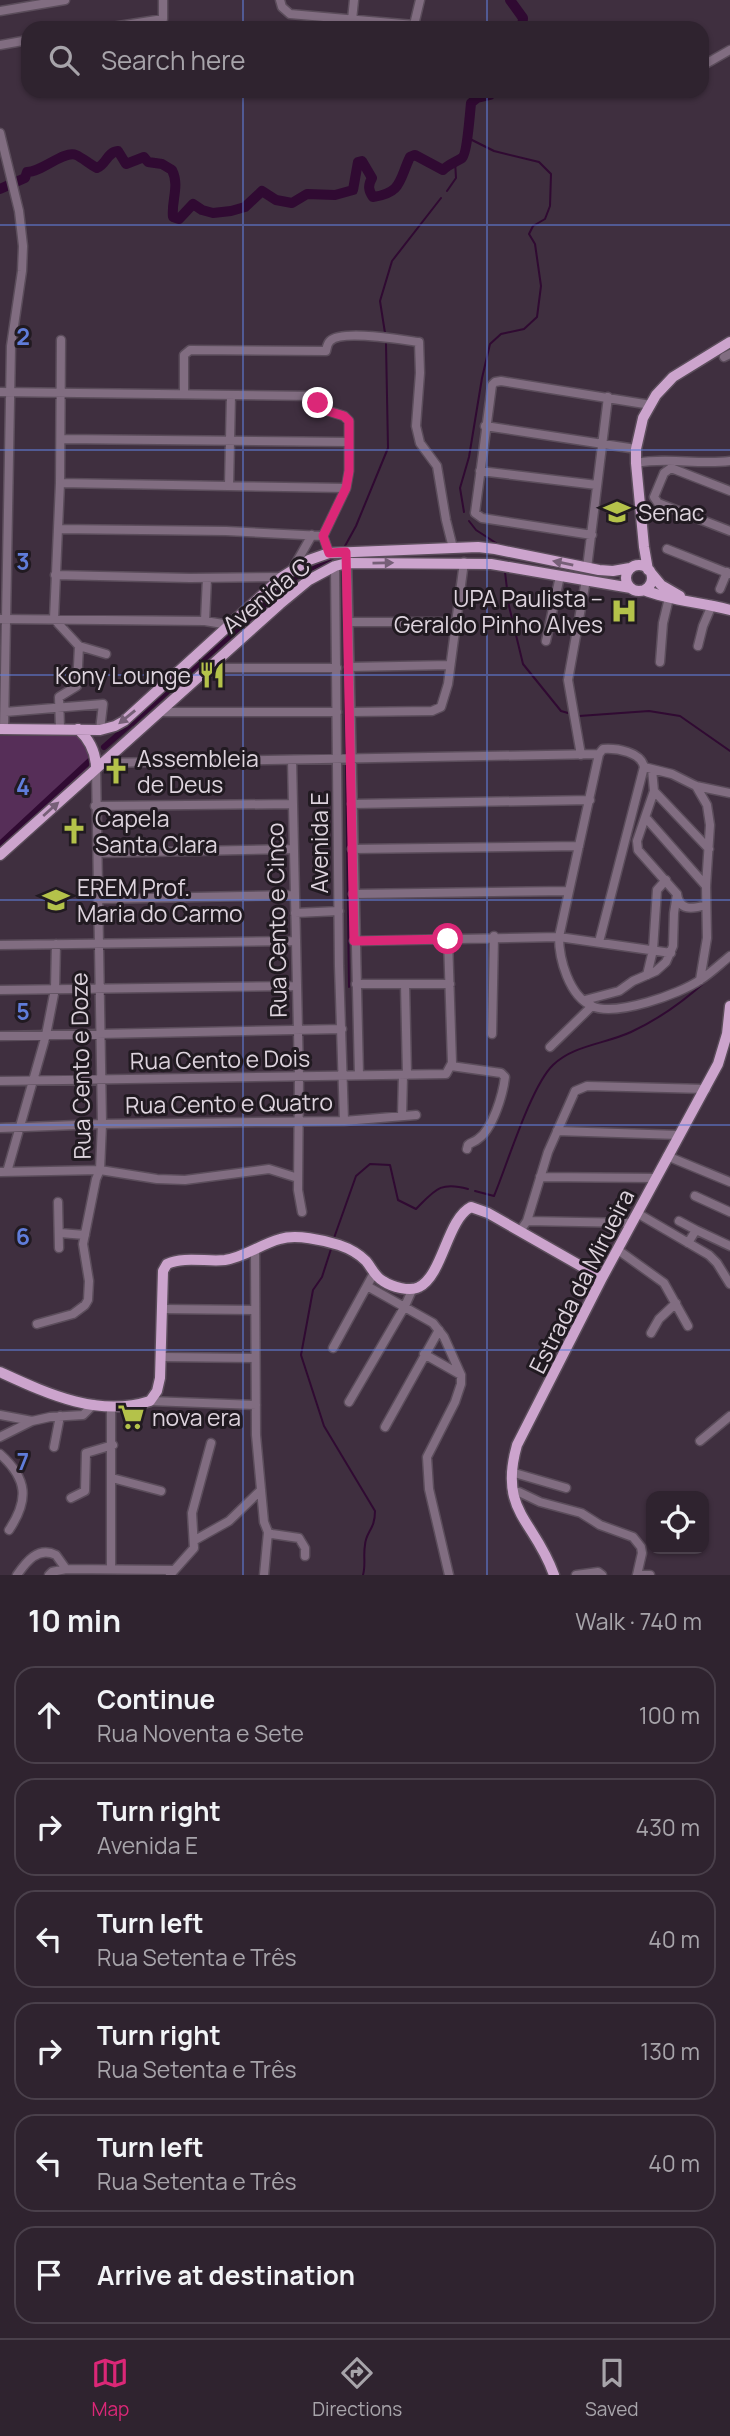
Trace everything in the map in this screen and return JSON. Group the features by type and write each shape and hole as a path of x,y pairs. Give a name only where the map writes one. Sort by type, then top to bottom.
{"main road":[{"path":"644,590 650,584 650,572 644,547 636,463 636,449 643,418 656,395 673,377 730,342"},
{"path":"644,547 626,577 631,588 730,610"},
{"path":"438,549 438,562"},
{"name":"Avenida C","path":"97,730 115,726 124,720 282,577 329,553 495,549 587,568 607,570 631,567"},
{"name":"Avenida C","path":"0,855 96,760 159,712 290,595 309,580 335,566 438,562 491,564 631,588"},
{"path":"631,567 641,565 661,585 687,599"},
{"path":"2,729 97,730"},
{"path":"78,729 88,739 96,760"},
{"name":"Estrada da Mirueira","path":"554,1575 545,1554 521,1516 512,1493 511,1472 517,1445 601,1278 706,1089 723,1050 730,1006"},
{"path":"0,1372 51,1396 80,1404 111,1406 150,1401 157,1391 161,1357 163,1271 167,1264 229,1259 285,1238 327,1242 354,1252 366,1261 383,1282 405,1289 416,1288 430,1275 460,1216 471,1207 480,1209 601,1278"}],"street":[{"path":"0,11 65,0"},
{"path":"150,21 163,19 163,0"},
{"path":"280,0 282,7 290,14 363,21"},
{"path":"352,20 354,0"},
{"path":"417,21 420,0"},
{"path":"0,45 21,41"},
{"path":"709,62 730,50"},
{"path":"0,133 10,169 23,246 5,392 2,665 5,712 2,729"},
{"path":"184,394 184,355 190,349 326,351 327,345 334,338 349,336 419,342 420,373 416,426 420,443 437,467 453,548"},
{"path":"61,340 61,483 54,619 79,646 106,653"},
{"path":"592,535 482,518 475,513 492,385 497,381 651,405"},
{"path":"5,392 318,398 320,408 348,418 346,488 323,536 329,553"},
{"path":"229,486 231,395"},
{"path":"587,568 608,397"},
{"path":"485,426 636,449"},
{"path":"62,439 349,442"},
{"path":"636,463 672,459 730,461"},
{"path":"730,491 671,468 664,473 654,497 658,503 730,531"},
{"path":"480,471 597,485"},
{"path":"61,483 346,488"},
{"path":"58,529 226,531 323,536"},
{"path":"292,570 312,536"},
{"path":"667,549 728,573 720,589"},
{"name":"Avenida E","path":"346,552 359,1075"},
{"path":"351,712 432,711 441,707 450,665 464,562"},
{"name":"Avenida E","path":"335,566 344,1121"},
{"path":"55,575 282,577"},
{"path":"546,641 560,576"},
{"path":"205,621 207,578"},
{"path":"582,755 568,680 586,580"},
{"path":"660,662 663,623 669,598"},
{"path":"698,646 712,605"},
{"path":"3,619 205,621 229,625"},
{"path":"349,622 456,622"},
{"path":"60,728 58,709 61,694 77,686 79,646"},
{"path":"349,667 450,665"},
{"path":"210,668 337,668"},
{"path":"5,712 103,704 97,730"},
{"path":"159,712 337,712"},
{"path":"96,760 582,755 599,754 606,748 640,758 648,768 654,791 709,849"},
{"path":"599,754 559,937 565,974 588,1003 612,1008 675,993 700,980 730,956"},
{"name":"Rua Cento e Doze","path":"37,1324 73,1314 89,1300 83,1244 100,1170 102,1124 96,760"},
{"name":"Rua Cento e Cinco","path":"292,760 299,1076 298,1178 302,1212"},
{"path":"648,768 672,774 695,786 730,793"},
{"path":"599,942 648,768"},
{"path":"695,786 709,811 707,938 700,980"},
{"path":"654,791 637,847 677,894 678,903 690,908 706,905"},
{"path":"352,804 590,800"},
{"path":"96,806 293,804"},
{"path":"646,818 706,886"},
{"path":"352,849 579,846"},
{"path":"98,853 293,849"},
{"path":"648,975 653,950 657,890 666,880"},
{"path":"353,894 569,891"},
{"path":"550,1048 588,1003 619,991 661,967 671,953 677,894"},
{"path":"99,899 295,895"},
{"path":"295,913 339,911"},
{"path":"354,941 494,936 559,937 671,953"},
{"path":"492,1034 494,936"},
{"path":"448,939 451,1066 501,1073 505,1077 492,1121 479,1139 468,1144 467,1149"},
{"path":"0,945 295,941"},
{"path":"56,944 55,989 46,1035 3,1172 100,1170 169,1180 214,1178 269,1170 298,1178"},
{"path":"356,984 450,984"},
{"path":"402,1116 405,984"},
{"path":"0,990 296,986"},
{"path":"0,1036 342,1029"},
{"name":"Rua Cento e Dois","path":"0,1081 441,1074 448,1072 451,1066"},
{"path":"520,1231 527,1221 540,1177 575,1091 587,1086 706,1089"},
{"name":"Rua Cento e Quatro","path":"0,1128 344,1121 416,1115"},
{"path":"557,1131 679,1135"},
{"path":"667,1156 730,1182"},
{"path":"540,1177 656,1178"},
{"path":"695,1196 730,1212"},
{"path":"58,1202 59,1248"},
{"path":"527,1221 635,1218 688,1242 709,1255 730,1284"},
{"path":"679,1221 730,1246"},
{"path":"688,1242 696,1230"},
{"path":"60,1233 85,1235"},
{"path":"255,1249 256,1405 264,1522 268,1532 264,1575"},
{"path":"618,1250 664,1283 688,1326"},
{"path":"333,1348 374,1273"},
{"path":"368,1286 433,1323 461,1375 455,1402 427,1457 429,1489 449,1575"},
{"path":"349,1402 416,1288"},
{"path":"651,1333 676,1303"},
{"path":"163,1309 254,1311"},
{"path":"385,1427 439,1330"},
{"path":"424,1354 461,1375"},
{"path":"161,1357 255,1358"},
{"path":"150,1401 256,1405"},
{"path":"0,1437 32,1421 83,1415 94,1404"},
{"path":"111,1406 111,1569"},
{"path":"0,1415 32,1421"},
{"path":"54,1447 60,1416"},
{"path":"700,1441 730,1416"},
{"path":"49,1575 66,1569 172,1573 193,1552 195,1540 192,1513 211,1443"},
{"path":"71,1498 85,1491 86,1453 113,1445"},
{"path":"0,1454 20,1481 23,1494 22,1507 9,1530"},
{"path":"511,1472 566,1488"},
{"path":"112,1478 161,1491"},
{"path":"195,1540 229,1521 261,1490"},
{"path":"512,1493 519,1492 540,1502 581,1513 600,1525 632,1537 641,1547 642,1553 638,1575 650,1575"},
{"path":"268,1532 299,1538 305,1548 305,1556"},
{"path":"17,1575 30,1558 43,1552 56,1555 66,1569"},
{"path":"576,1575 597,1572 602,1575"}],"shaded area":[{"path":"341,558 341,561 327,563 300,577 133,726 128,720 296,574 326,560"},
{"path":"0,736 78,736 85,740 90,759 86,770 0,850"}],"waterway":[{"path":"510,0 523,21"},
{"path":"0,189 25,178 27,172 71,154 97,168 118,151 126,164 144,157 148,162 162,164 172,170 175,182 173,217 179,219 193,204 213,213 231,211 245,207 262,191 276,200 292,203 307,194 335,195 353,190 358,162 362,161 372,178 369,188 373,197 395,189 410,157 415,155 443,170 462,158 467,141 471,103 477,98"},
{"path":"464,512 460,488 469,457 490,344 501,334 524,329 537,317 541,286 535,244 529,234 533,226 545,219 550,206 551,174 539,162 494,151 466,137"},
{"path":"447,191 456,178 455,161"},
{"path":"385,333 380,301 392,261 441,198"},
{"path":"345,546 388,448 386,344"},
{"path":"469,521 476,530 496,543"},
{"path":"505,572 509,606 523,664 561,711 568,713"},
{"path":"344,604 346,754"},
{"path":"579,716 649,711 680,716 730,751"},
{"path":"104,747 135,720"},
{"path":"0,844 96,755"},
{"path":"346,763 349,987"},
{"path":"475,1191 494,1196 536,1090 553,1065 570,1053 641,1027 671,1009 706,981"},
{"path":"334,1238 356,1176 370,1164 390,1165 398,1200 416,1209 444,1187 468,1189"},
{"path":"331,1249 322,1277 313,1290 301,1355 324,1426 375,1511 374,1522 366,1540 363,1575"}],"place":[{"name":"Senac","path":"617,512"},
{"name":"UPA Paulista – Geraldo Pinho Alves","path":"624,611"},
{"name":"Kony Lounge","path":"212,675"},
{"name":"Assembleia de Deus","path":"116,771"},
{"name":"Capela Santa Clara","path":"74,831"},
{"name":"EREM Prof. Maria do Carmo","path":"56,900"},
{"name":"nova era","path":"131,1417"}],"route":[{"path":"318,403 321,409 344,416 349,421 349,471 346,488 323,536 329,553 346,552 354,941 448,939"}]}
